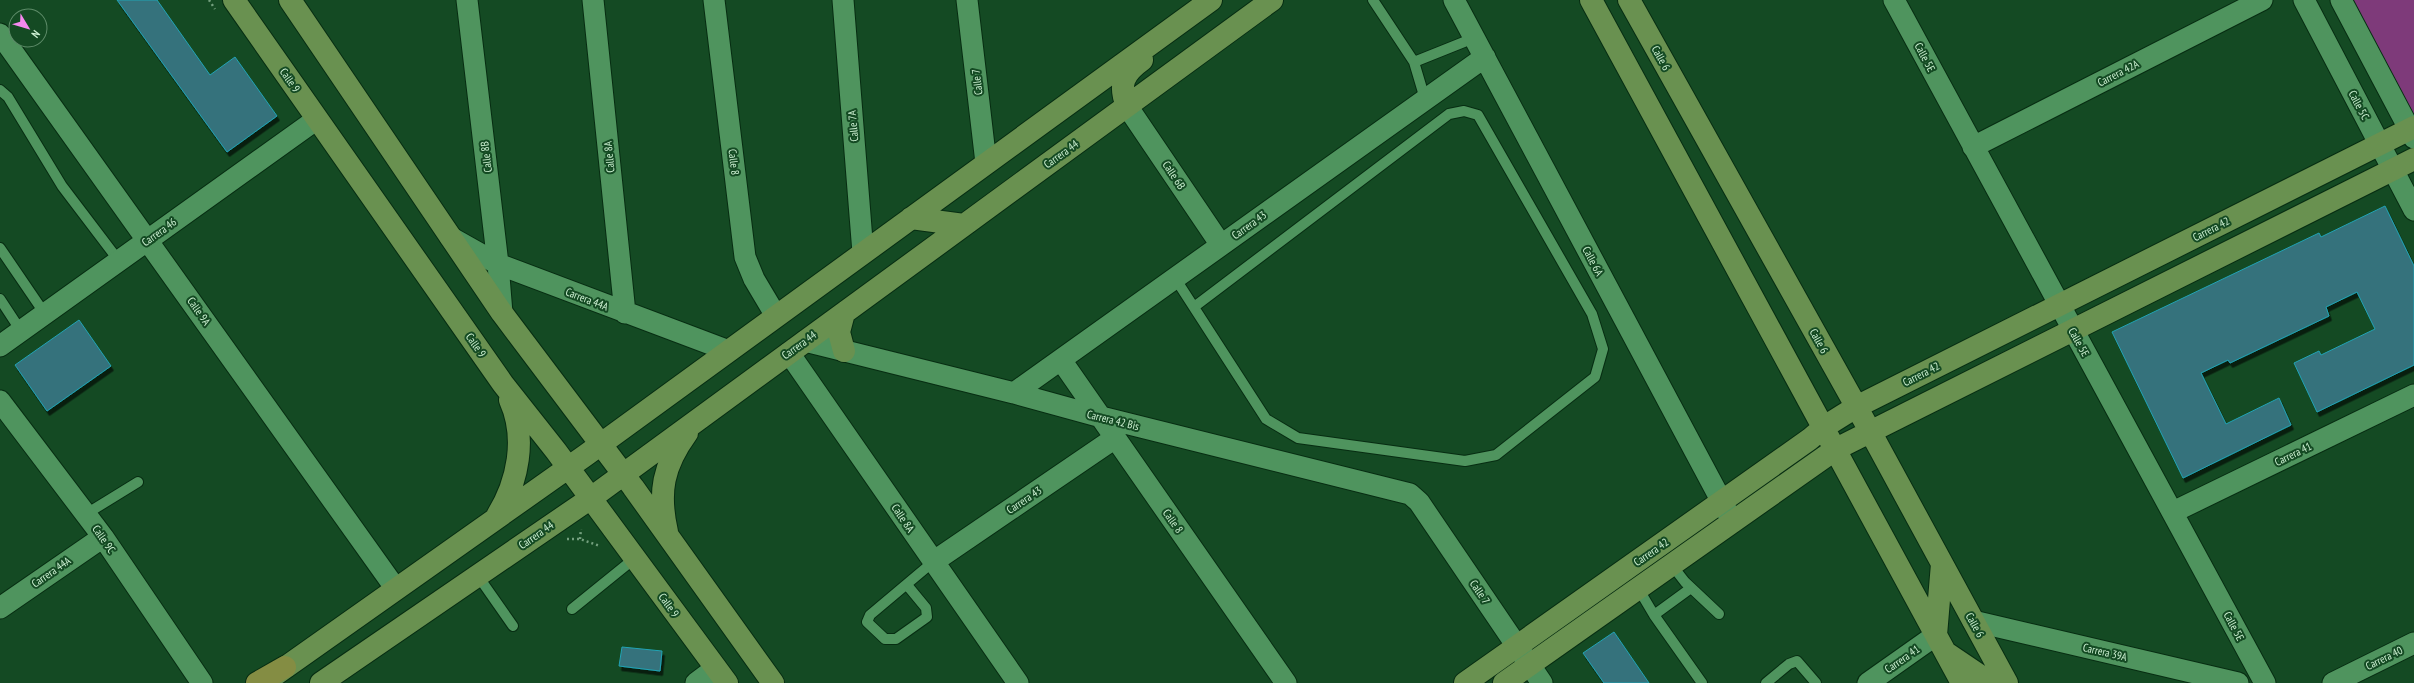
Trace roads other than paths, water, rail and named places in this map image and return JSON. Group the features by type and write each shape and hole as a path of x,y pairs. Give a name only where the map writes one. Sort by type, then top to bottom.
{"main road":[{"name":"Calle 9","path":"234,0 503,384 591,498 721,676"},
{"path":"264,683 568,468 1211,0"},
{"name":"Carrera 44","path":"324,682 591,498 1272,0"},
{"path":"1591,0 1836,449 1841,464 1962,683"},
{"name":"Calle 6","path":"1629,0 1870,431 2007,683"},
{"path":"294,1 502,313 623,474 773,683"},
{"path":"1127,106 1124,94 1126,76 1129,69 1167,43 1169,30"},
{"name":"Carrera 42","path":"1465,683 1722,502 1810,439 1824,427 1856,407 2379,144 2412,131"},
{"name":"Carrera 42","path":"1504,683 1836,449 2414,159"},
{"path":"911,218 964,225"},
{"path":"844,313 838,332 844,352"},
{"path":"495,519 507,499 515,476 518,456 518,429 513,406 503,384"},
{"path":"668,537 663,515 662,492 666,471 674,450 702,416"},
{"path":"1941,644 1942,564"},
{"path":"1941,644 1991,683"},
{"path":"257,683 285,667"}],"street":[{"name":"Calle 8B","path":"467,0 498,264 502,313"},
{"name":"Calle 8A","path":"592,0 625,313"},
{"name":"Calle 8","path":"714,0 745,257 754,279 776,316"},
{"name":"Calle 7A","path":"843,0 863,253"},
{"name":"Calle 6A","path":"1454,0 1732,521"},
{"name":"Calle 5E","path":"1894,0 2265,683"},
{"name":"Carrera 42A","path":"1973,147 2262,0"},
{"name":"Calle 5C","path":"2304,0 2414,210"},
{"path":"2341,0 2412,131"},
{"name":"Calle 7","path":"973,4 986,163"},
{"name":"Calle 9A","path":"0,34 149,240 396,589"},
{"name":"Carrera 43","path":"1014,393 1485,57"},
{"name":"Calle 6B","path":"1127,106 1221,245"},
{"name":"Carrera 46","path":"0,346 317,118"},
{"name":"Carrera 44A","path":"450,237 498,264 728,351"},
{"name":"Calle 8A","path":"797,347 933,562 1018,683"},
{"name":"Carrera 42 Bis","path":"797,347 844,352 1014,393 1101,417 1410,494 1419,502"},
{"name":"Calle 8","path":"1061,360 1286,683"},
{"name":"Carrera 41","path":"2173,512 2414,395"},
{"name":"Calle 9C","path":"0,401 103,536 202,683"},
{"name":"Carrera 43","path":"933,562 1115,438"},
{"name":"Calle 7","path":"1419,502 1542,683"},
{"name":"Carrera 44A","path":"0,608 103,536"},
{"name":"Carrera 39A","path":"1973,621 2238,683"},
{"name":"Carrera 40","path":"2333,683 2414,643"},
{"name":"Carrera 41","path":"1868,683 1941,644"},
{"path":"696,683 721,676"}],"lane":[{"path":"1373,0 1414,62 1425,99"},
{"path":"1414,62 1474,37"},
{"path":"0,90 8,97 62,186 119,261"},
{"path":"1175,278 1266,419 1298,438 1465,461 1496,455 1596,376 1603,349 1592,314 1478,115 1464,111 1449,114 1194,307"},
{"path":"0,248 45,314"},
{"path":"0,299 21,331"},
{"path":"86,514 138,482"},
{"path":"572,609 635,558"},
{"path":"907,585 926,608 927,617 896,639 885,639 868,622 870,615 933,562"},
{"path":"1672,564 1691,588 1719,614"},
{"path":"478,576 513,626"},
{"path":"1638,588 1654,615 1702,683"},
{"path":"1654,615 1691,588"},
{"path":"1766,683 1789,664 1797,661 1816,683"}]}
